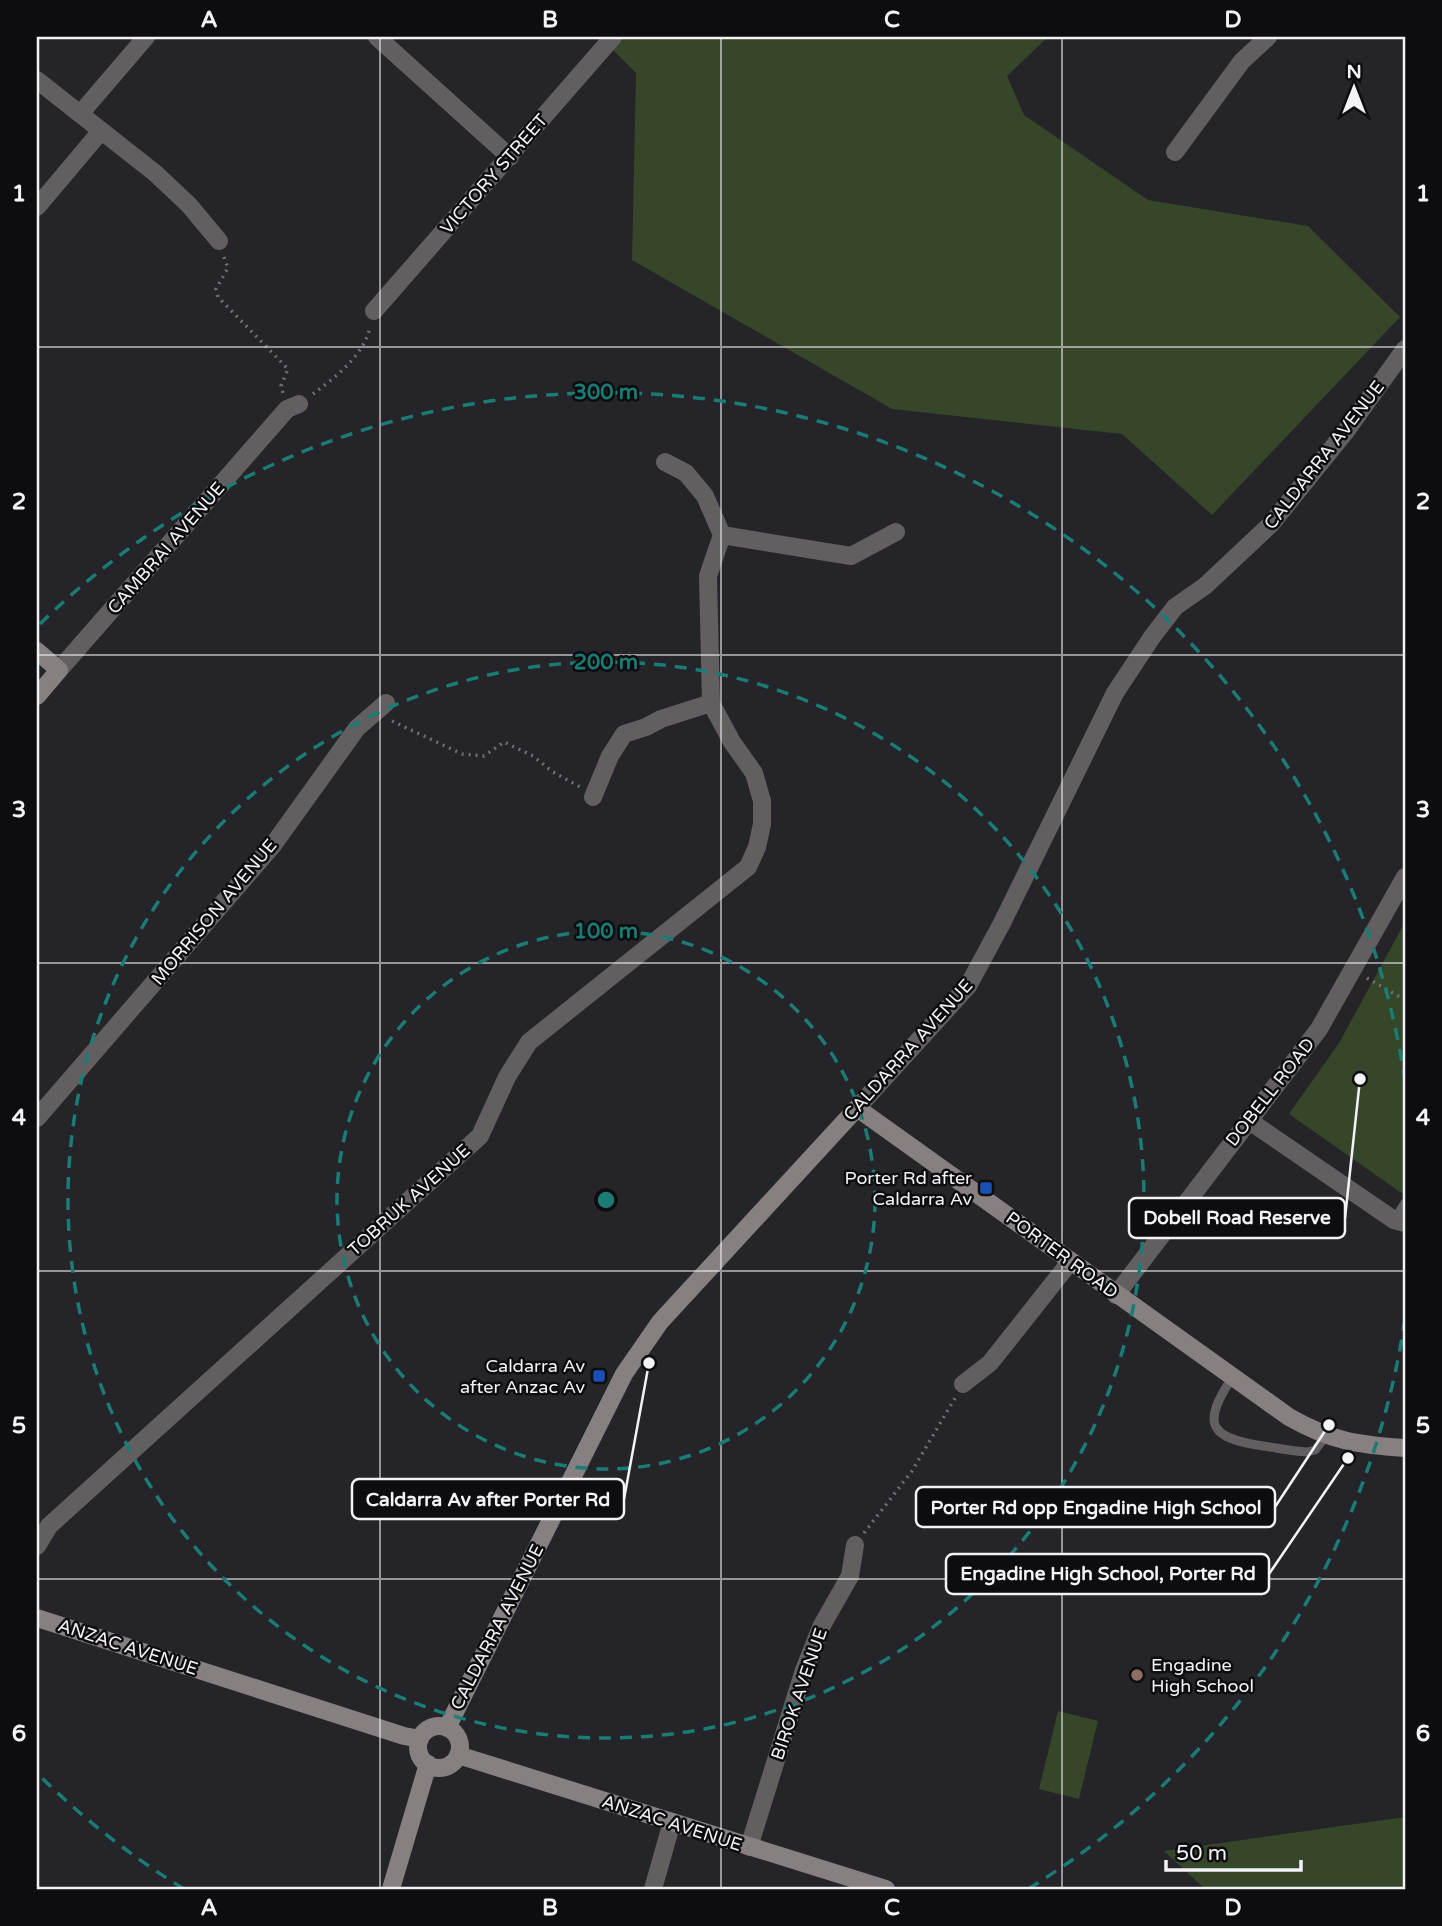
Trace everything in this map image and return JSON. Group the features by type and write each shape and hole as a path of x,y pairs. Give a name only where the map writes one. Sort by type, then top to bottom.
{"street":[{"path":"80,114 146,37"},
{"path":"377,37 510,157"},
{"name":"VICTORY STREET","path":"374,311 614,37"},
{"path":"1175,152 1242,61 1268,37"},
{"path":"37,80 155,173 189,205 217,237"},
{"path":"37,207 101,131"},
{"name":"CALDARRA AVENUE","path":"447,1728 624,1374 637,1353 677,1303 968,986 1045,838 1115,693 1152,637 1175,607 1205,586 1271,524 1346,431 1405,349"},
{"name":"CAMBRAI AVENUE","path":"37,696 293,407"},
{"path":"665,462 686,473 705,496 722,535 851,556 896,532"},
{"name":"TOBRUK AVENUE","path":"37,1546 49,1526 480,1136 507,1077 528,1042 748,867 757,847 762,824 762,801 754,773 732,743 712,703 709,576 722,535"},
{"path":"37,650 59,670"},
{"name":"MORRISON AVENUE","path":"37,1118 273,845 357,728 386,703"},
{"path":"593,797 610,756 625,734 712,703"},
{"name":"DOBELL ROAD","path":"1116,1295 1319,1029 1405,877"},
{"name":"PORTER ROAD","path":"857,1108 1289,1417 1326,1436 1350,1443 1405,1448"},
{"path":"1248,1121 1400,1222"},
{"path":"963,1384 990,1363 1070,1262"},
{"name":"BIROK AVENUE","path":"749,1847 804,1670 821,1627 850,1576 855,1545"},
{"name":"ANZAC AVENUE","path":"37,1618 420,1739"},
{"path":"431,1727 447,1728 460,1744 458,1755 454,1761 443,1767 428,1764 419,1752 420,1739 431,1727"},
{"name":"ANZAC AVENUE","path":"458,1755 886,1889"},
{"path":"391,1889 428,1764"},
{"path":"653,1889 672,1822"}],"lane":[{"path":"1400,1222 1405,1203"},
{"path":"1232,1378 1219,1397 1214,1412 1216,1427 1226,1438 1307,1452 1315,1450 1326,1436"}],"path":[{"path":"217,237 228,268 216,289 218,297 288,369 281,386 293,407 333,379 367,342 374,311"},
{"path":"386,703 390,719 441,745 462,754 484,756 504,742 533,757 593,797"},
{"path":"1353,970 1405,1000"},
{"path":"855,1545 912,1471 963,1384"}],"green space":[{"path":"600,37 1048,37 1007,76 1024,115 1148,200 1308,226 1400,317 1212,515 1122,434 892,409 632,260 636,73"},
{"path":"1405,922 1405,1194 1289,1114 1339,1043"},
{"path":"1058,1711 1098,1721 1079,1799 1039,1789"},
{"path":"1405,1817 1405,1889 1205,1889 1164,1851"}],"place":[{"name":"Dobell Road Reserve","path":"1360,1079"},
{"name":"Porter Rd after Caldarra Av","path":"986,1188"},
{"name":"Caldarra Av after Porter Rd","path":"649,1363"},
{"name":"Caldarra Av after Anzac Av","path":"599,1376"},
{"name":"Porter Rd opp Engadine High School","path":"1329,1425"},
{"name":"Engadine High School, Porter Rd","path":"1348,1458"},
{"name":"Engadine High School","path":"1137,1675"}]}
